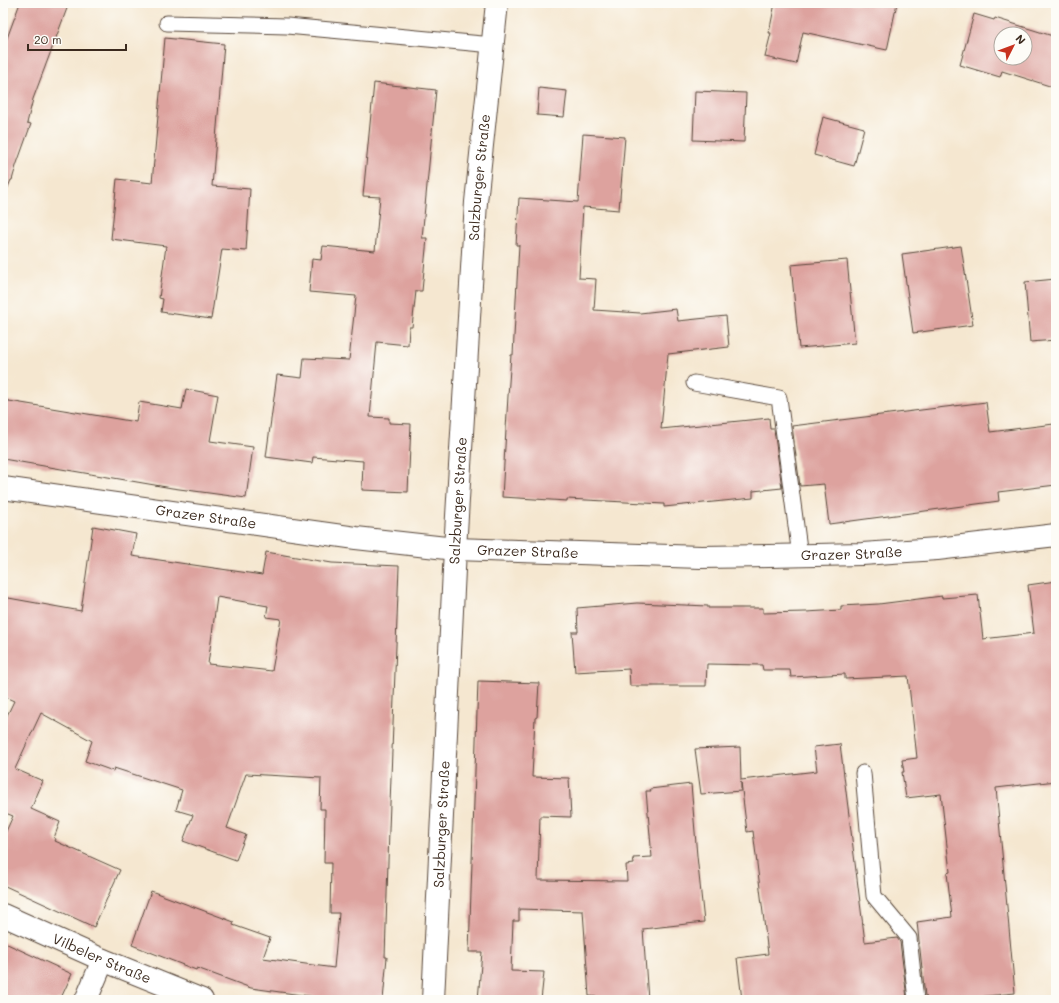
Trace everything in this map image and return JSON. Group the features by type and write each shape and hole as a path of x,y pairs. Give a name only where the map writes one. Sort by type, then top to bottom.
{"street":[{"name":"Salzburger Straße","path":"433,1000 455,549 476,202 497,3"},
{"name":"Grazer Straße","path":"3,488 356,538 455,549 701,557 800,556 937,549 1056,535"},
{"name":"Vilbeler Straße","path":"3,915 102,960 202,1000"},
{"path":"86,1000 102,960"}],"lane":[{"path":"167,23 287,26 492,45"},
{"path":"694,383 778,398 800,556"},
{"path":"863,773 874,896 909,938 916,1000"}],"building":[{"path":"20,3 69,3 33,99 27,123 31,124 12,180 6,192 3,192 3,49"},
{"path":"775,3 897,3 887,50 803,32 796,64 765,57 771,33 769,33"},
{"path":"974,14 994,20 995,18 1021,26 993,26 993,66 1033,66 1033,30 1056,37 1056,88 1002,71 1000,77 960,65"},
{"path":"165,38 224,44 212,186 250,189 246,251 222,249 211,319 161,312 163,299 159,298 166,246 111,239 117,179 152,183"},
{"path":"374,83 436,90 422,238 427,238 422,291 416,291 412,327 409,327 408,345 377,342 370,417 389,418 389,423 411,424 408,492 362,490 363,461 313,457 312,463 266,457 277,375 302,378 304,358 349,360 356,296 309,292 312,259 321,260 323,246 375,251 380,197 363,196"},
{"path":"539,88 567,91 564,117 537,115"},
{"path":"695,91 746,93 744,142 693,140"},
{"path":"823,117 864,128 854,166 814,155"},
{"path":"583,134 625,137 619,210 583,207 579,278 596,279 594,310 640,313 676,309 678,321 726,316 729,347 668,354 661,429 769,418 770,429 774,429 782,488 753,491 753,498 664,507 664,504 502,497 511,355 513,355 519,245 516,245 519,198 578,202"},
{"path":"961,246 973,325 913,333 902,254"},
{"path":"847,260 855,343 799,348 791,265"},
{"path":"1056,279 1056,340 1030,342 1025,282"},
{"path":"186,389 218,395 210,441 253,447 246,498 172,488 3,459 3,400 136,422 139,402 182,409"},
{"path":"986,402 990,432 1054,424 1056,443 1056,485 998,492 999,501 829,524 824,484 800,486 792,426"},
{"path":"93,526 136,534 132,556 262,575 266,552 332,563 399,566 385,957 387,957 383,1000 338,1000 251,988 197,968 196,970 132,945 151,891 234,922 233,925 270,938 263,958 334,968 339,913 330,913 331,863 324,863 325,809 320,809 321,778 246,774 227,828 246,835 236,860 183,841 193,815 176,810 182,790 114,768 113,771 85,761 92,741 41,713 15,769 43,781 31,809 60,822 54,838 56,839 55,841 120,870 94,927 3,885 3,838 13,816 3,812 3,724 14,701 3,696 3,597 81,611","holes":["217,597 268,606 266,617 281,619 272,671 208,664"]},
{"path":"1056,581 1056,675 1054,675 1056,691 1056,781 996,788 1015,993 950,1000 927,1000 925,996 917,922 952,917 947,873 950,872 941,794 906,798 902,772 904,772 902,760 917,758 908,676 845,679 845,674 791,677 790,670 763,670 762,665 707,664 706,686 630,686 629,669 575,672 572,632 578,632 577,608 637,603 708,606 708,608 763,608 763,613 806,612 841,610 841,606 879,604 942,596 942,598 978,595 983,639 1034,633 1028,585"},
{"path":"478,681 539,683 537,717 535,718 532,777 569,778 571,817 540,816 538,880 627,881 626,865 634,864 633,858 652,857 646,791 651,791 650,789 691,784 704,922 643,929 648,1000 597,1000 598,997 589,996 583,911 519,909 519,921 513,921 511,971 544,972 541,1000 478,1000 482,952 469,952"},
{"path":"840,744 865,942 897,938 900,942 907,998 888,1000 742,1000 737,958 768,954 753,831 747,832 741,782 741,791 701,794 695,749 740,747 741,780 817,771 814,747"},
{"path":"3,942 72,974 60,1000 3,1000"}]}
